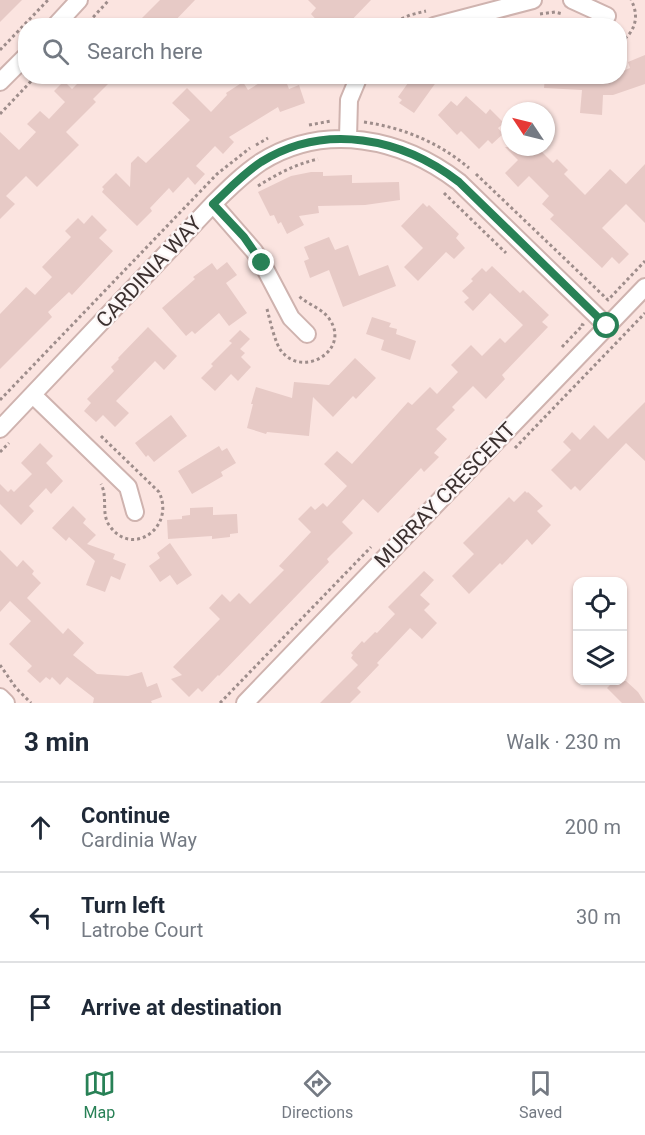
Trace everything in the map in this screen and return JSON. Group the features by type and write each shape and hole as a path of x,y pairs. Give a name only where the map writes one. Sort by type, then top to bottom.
{"street":[{"path":"62,18 79,0"},
{"path":"478,18 532,8"},
{"path":"570,8 607,16"},
{"path":"0,82 18,64"},
{"path":"348,138 349,100 356,84"},
{"name":"CARDINIA WAY","path":"0,429 242,176 263,161 303,145 348,138 387,144 441,169 459,182 607,326"},
{"path":"213,204 254,251 291,318 306,334"},
{"name":"MURRAY CRESCENT","path":"245,703 645,287"},
{"path":"33,395 128,487 135,512"},
{"path":"0,697 6,703"}],"path":[{"path":"31,18 48,0"},
{"path":"92,18 109,0"},
{"path":"627,37 634,26 636,12 631,0"},
{"path":"532,8 555,12 570,8"},
{"path":"0,50 18,31"},
{"path":"0,114 28,84"},
{"path":"254,189 273,176 296,166 326,158"},
{"path":"442,192 506,253"},
{"path":"608,300 645,261"},
{"path":"574,317 583,326"},
{"path":"0,665 16,688 31,703"}],"building":[{"path":"0,0 22,0 0,22"},
{"path":"160,0 195,0 178,18 142,18"},
{"path":"308,0 371,0 354,18 315,18 311,14 316,8"},
{"path":"645,55 645,84 613,95 603,95 602,115 580,113 582,90 544,88 544,84 627,84 627,69 630,68 628,62"},
{"path":"61,84 67,84 72,89 77,84 108,84 93,99 96,102 66,132 79,145 37,187 26,176 6,196 15,204 0,219 0,132 19,150 36,132 27,124 40,111 49,119 65,102 54,91"},
{"path":"240,84 244,84 248,90 258,84 287,84 289,89 299,85 305,103 280,112 278,107 229,137 234,142 223,154 215,146 196,166 205,174 195,185 188,177 173,193 169,188 150,208 152,211 137,226 102,192 104,189 102,187 116,173 130,187 131,163 138,156 146,163 190,120 172,103 187,88 211,112 227,95 226,93"},
{"path":"407,84 435,84 414,113 399,103 402,100 398,97"},
{"path":"466,96 486,114 490,109 501,120 501,126 498,128 501,136 492,144 488,140 479,149 461,131 457,135 438,115 451,101 457,106"},
{"path":"514,156 546,156 553,163 557,159 568,170 564,174 585,195 610,169 626,184 645,164 645,223 626,204 602,228 629,254 619,264 612,257 602,268 550,219 554,215 542,204 549,196 529,176 518,187 505,173 518,160"},
{"path":"323,172 323,176 352,175 352,183 399,182 400,200 365,205 318,206 319,213 299,216 304,225 287,234 281,222 278,224 274,215 270,216 258,192 291,176"},
{"path":"423,203 427,207 429,205 459,234 456,238 465,248 454,259 446,252 418,281 404,267 423,248 401,226"},
{"path":"92,215 107,230 99,238 113,251 72,295 69,292 48,312 52,317 0,369 0,314 26,287 35,295 52,277 42,267 71,237 65,231 78,218 84,224"},
{"path":"329,237 335,250 348,245 359,276 388,265 396,286 343,307 329,270 310,278 304,261 309,259 304,247"},
{"path":"227,262 237,275 226,283 247,313 229,326 219,313 195,334 192,331 186,336 162,308 195,279 193,277 212,263 217,270"},
{"path":"492,266 520,293 523,290 549,315 542,322 548,327 502,375 505,379 486,399 473,386 452,407 455,410 436,429 447,439 434,453 439,457 424,472 421,468 378,513 363,499 342,522 353,533 327,559 329,562 219,676 202,692 198,688 189,697 171,679 182,675 173,667 220,619 209,608 222,594 230,602 239,593 250,604 284,570 279,566 311,532 298,519 311,506 315,510 323,503 327,507 347,486 324,464 337,451 352,464 408,402 412,405 430,387 437,394 458,372 451,365 471,345 482,356 500,338 505,343 523,325 490,293 473,311 464,302 469,298 462,291 473,281 471,279 482,268 486,272"},
{"path":"372,317 391,323 389,327 397,329 396,334 416,341 410,360 381,350 384,340 366,334"},
{"path":"148,327 177,356 164,370 155,361 116,401 129,413 115,427 103,415 96,422 84,411 91,403 87,399 114,371 111,367 118,358"},
{"path":"240,330 250,339 240,349 245,353 241,357 251,367 238,381 231,374 215,391 201,378 232,343 229,341"},
{"path":"355,358 376,378 356,399 353,396 333,417 313,397 309,436 267,432 266,434 247,428 256,387 292,398 294,382 329,385"},
{"path":"645,402 645,461 626,443 580,491 575,486 571,490 551,470 571,450 563,442 572,432 580,440 594,425 608,439"},
{"path":"171,415 187,436 154,462 148,455 146,457 135,443"},
{"path":"40,443 53,456 46,463 63,481 51,494 46,488 29,506 34,511 21,525 0,504 0,484 8,492 11,489 14,492 32,474 21,463"},
{"path":"219,446 222,451 227,448 236,463 221,472 223,476 192,494 178,471"},
{"path":"525,491 543,506 537,511 551,525 532,545 527,539 469,594 452,576 474,554 463,543 509,497 514,502"},
{"path":"73,506 86,519 83,523 96,535 87,544 115,554 113,559 126,564 120,580 111,576 105,592 86,585 95,561 69,537 66,541 52,528"},
{"path":"213,507 213,515 237,514 238,533 230,534 230,537 212,539 212,536 168,539 167,520 182,519 182,516 190,515 190,508"},
{"path":"170,543 192,575 177,585 170,575 160,582 149,566 160,558 157,553"},
{"path":"0,550 17,567 23,560 34,571 32,574 41,583 27,598 63,634 68,628 84,643 73,655 97,674 128,676 142,672 147,687 157,683 162,697 151,701 152,703 93,703 94,698 67,677 60,685 52,677 50,680 46,677 40,683 27,671 32,666 9,644 31,621 10,601 0,612"},
{"path":"424,571 434,580 420,595 430,604 424,610 437,623 422,639 410,628 357,688 361,692 350,703 320,703 358,665 351,658 353,655 351,653 362,641 364,643 375,632 377,633 395,614 388,607"},
{"path":"627,682 638,692 645,703 622,703 607,688 610,685 627,685"}],"route":[{"path":"262,263 244,237 213,204 242,176 263,161 281,153 323,140 348,138 373,141 387,144 421,158 459,182 607,326"}]}
